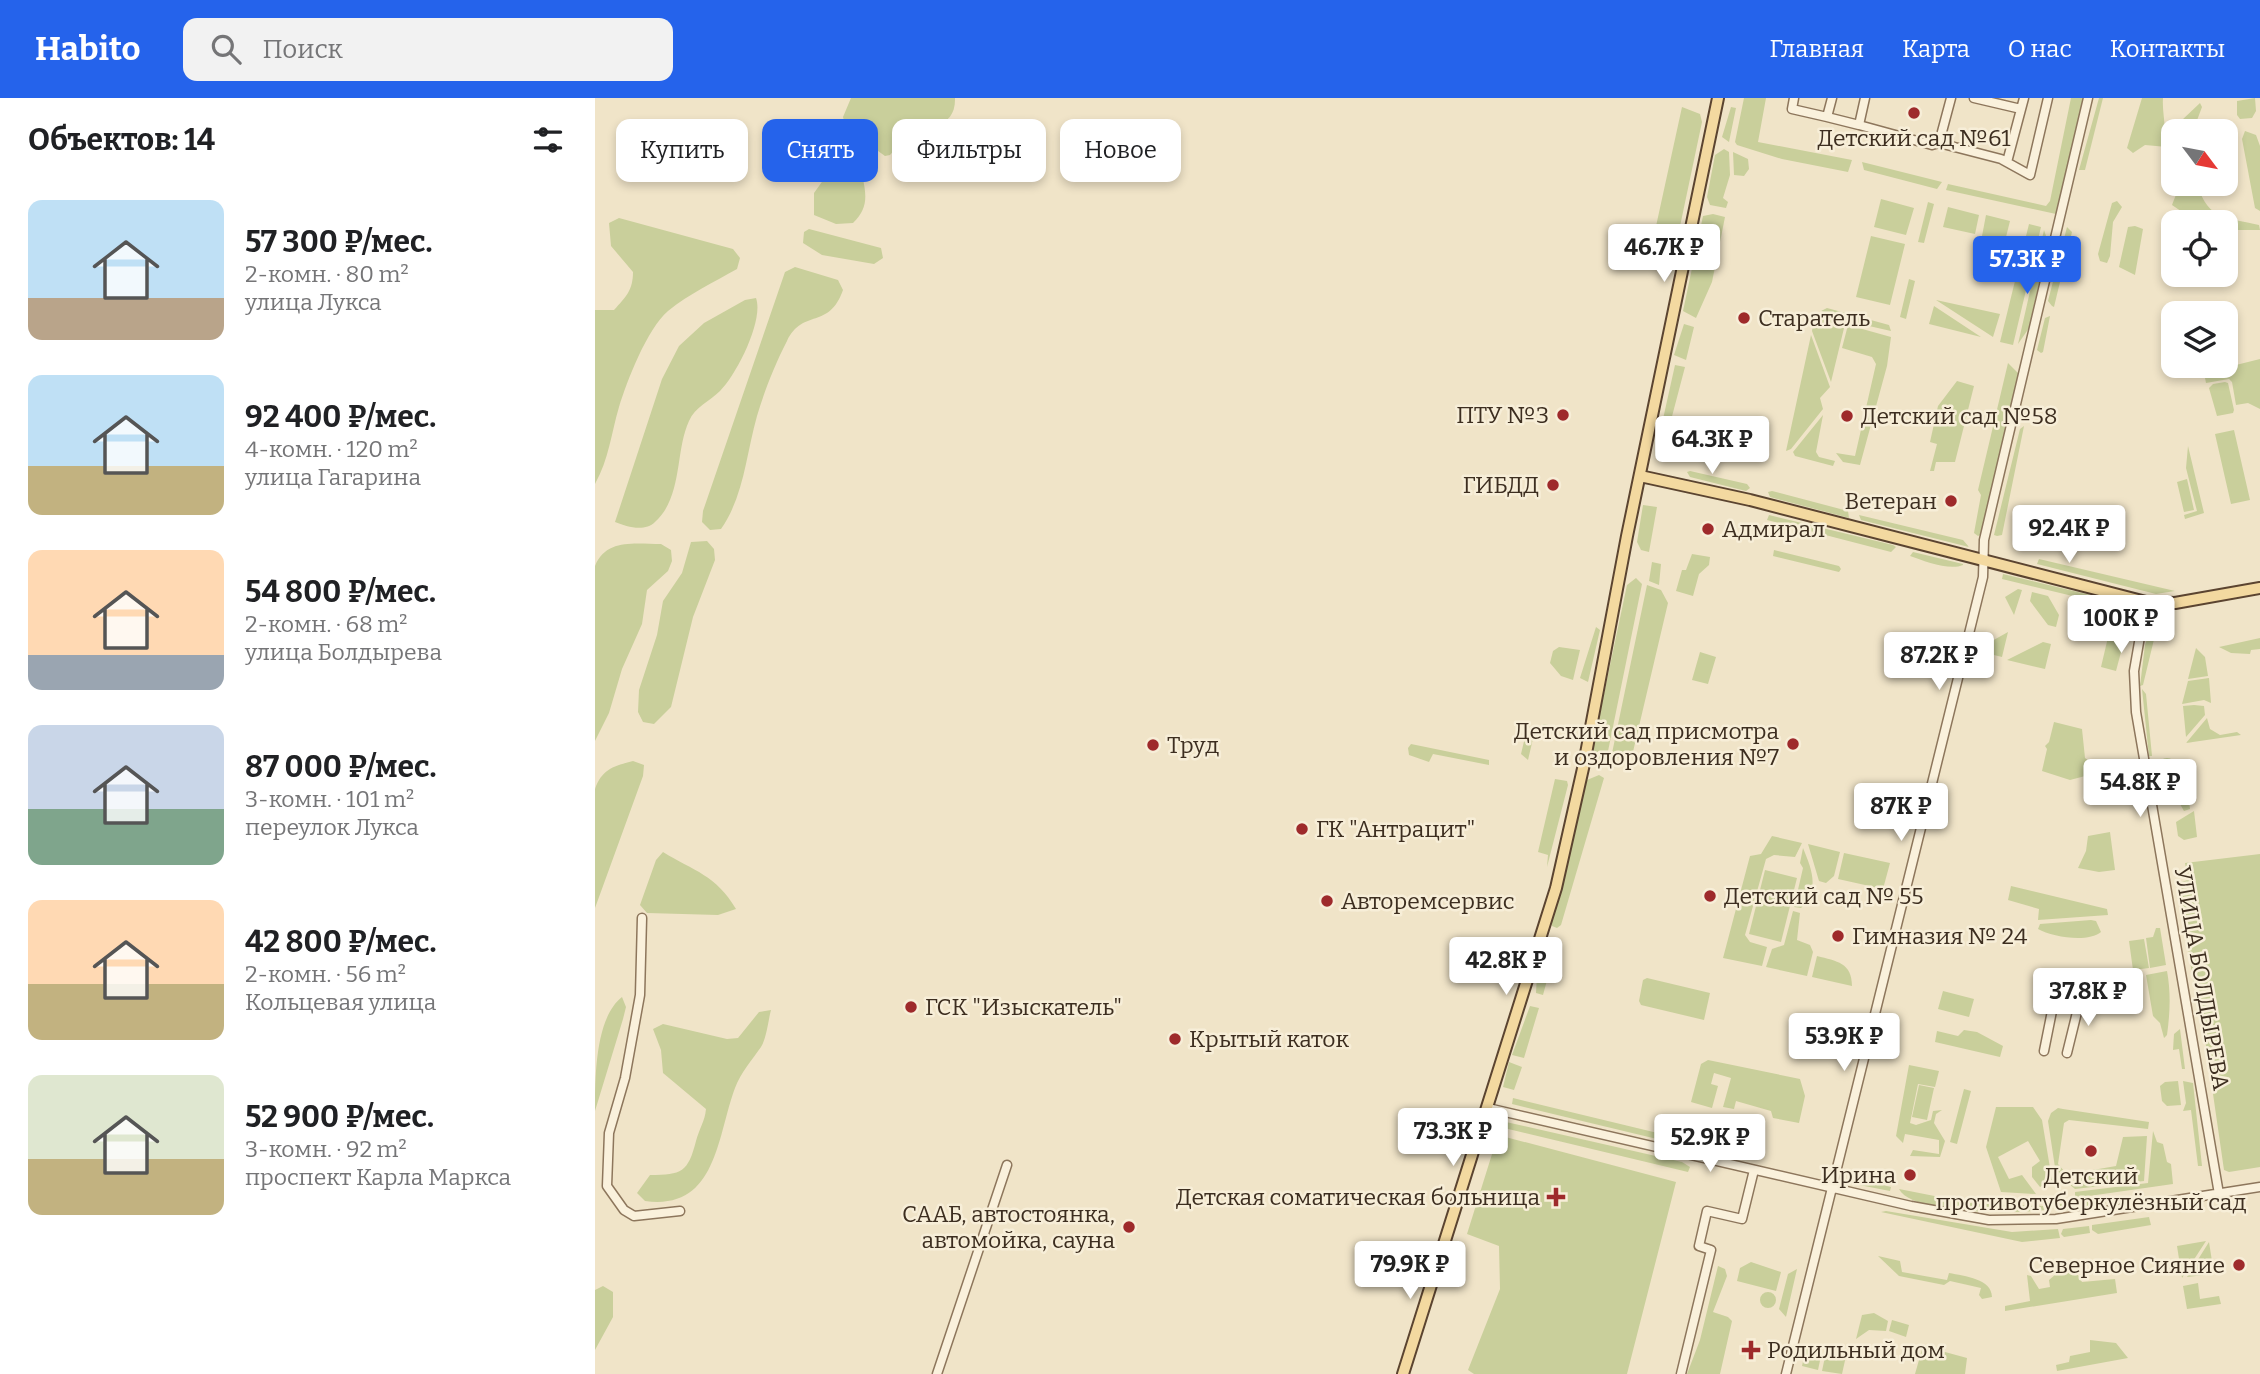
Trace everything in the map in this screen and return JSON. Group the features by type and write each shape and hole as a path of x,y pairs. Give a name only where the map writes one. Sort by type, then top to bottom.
{"main road":[{"path":"1403,1374 1556,888 1584,764 1718,98"},
{"path":"1640,476 1984,559 2145,602 2175,603 2260,588"}],"street":[{"path":"1794,98 1792,109 1932,145 1939,143 2007,162 2030,175 2048,98"},
{"path":"1827,117 1832,98"},
{"path":"1859,125 1865,98"},
{"path":"1939,143 1951,98"},
{"path":"1974,98 2021,109"},
{"path":"2007,162 2024,98"},
{"path":"1786,1374 1983,577 1985,540 2088,98"},
{"name":"УЛИЦА БОЛДЫРЕВА","path":"2145,602 2134,671 2136,712 2219,1194"},
{"path":"642,918 641,983 625,1077 609,1133 607,1186 624,1210 634,1216 681,1211"},
{"path":"2044,1051 2056,991"},
{"path":"2067,1053 2081,996"},
{"path":"1488,1108 1831,1188 1951,1214 2009,1221 2097,1214 2260,1187"},
{"path":"937,1374 1007,1165"},
{"path":"1681,1374 1711,1250 1699,1246 1707,1211 1742,1219 1754,1170"}],"green space":[{"path":"851,98 955,98 954,108 948,119 892,119 892,152 885,156 878,151 878,119 843,117"},
{"path":"1744,98 1766,98 1758,142 1852,160 1848,172 1782,159 1737,145 1735,142"},
{"path":"2071,98 2083,98 2056,214 1946,190 1948,184 2046,206 2050,201"},
{"path":"2099,98 2103,98 2085,170 2079,170"},
{"path":"2142,98 2163,98 2161,146 2145,145 2133,153 2127,148"},
{"path":"2255,98 2256,111 2252,118 2240,119 2237,115 2237,101"},
{"path":"2200,103 2202,107 2198,119 2183,119"},
{"path":"1682,107 1700,114 1702,122 1675,250 1653,240"},
{"path":"1731,107 1736,108 1729,142 1722,137"},
{"path":"2245,131 2256,135 2260,146 2260,211 2255,208 2242,139"},
{"path":"1724,149 1729,152 1730,175 1723,198 1728,202 1726,208 1710,205 1707,197 1715,155"},
{"path":"1733,152 1748,159 1749,169 1744,176 1734,175"},
{"path":"1862,162 1942,182 1937,189 1864,170"},
{"path":"822,182 863,182 865,203 853,223 836,224 814,215 814,193"},
{"path":"2175,196 2202,196 2211,210 2179,210 2172,205"},
{"path":"1881,199 1914,208 1906,235 1874,227"},
{"path":"2117,201 2122,207 2113,222 2107,263 2100,261 2098,254 2112,203"},
{"path":"1928,202 1934,204 1924,243 1918,242"},
{"path":"1948,207 1979,215 1975,234 1943,227"},
{"path":"1713,214 1725,217 1712,282 1696,318 1683,311 1703,216"},
{"path":"1986,215 2010,221 2005,241 1982,236"},
{"path":"619,218 733,249 740,258 737,269 702,288 660,319 627,384 607,456 595,484 595,310 614,310 628,293 633,278 633,272 611,246 609,223"},
{"path":"2238,221 2259,225 2260,230 2238,230"},
{"path":"2029,224 2041,227 2013,345 2000,342"},
{"path":"2067,227 2072,232 2054,307 2048,301"},
{"path":"2128,227 2143,229 2135,275 2119,267"},
{"path":"809,229 881,248 883,258 874,264 822,255 803,243 804,232"},
{"path":"2044,230 2048,242 2029,328 2018,344"},
{"path":"1871,236 1905,244 1890,305 1856,297"},
{"path":"795,267 838,280 843,290 831,310 801,325 787,341 760,407 735,503 721,529 710,530 702,522 703,511 785,272"},
{"path":"1909,279 1915,281 1906,319 1900,317"},
{"path":"756,298 753,333 741,360 727,383 699,408 689,421 674,487 664,512 646,527 630,527 615,522 662,379 679,346 704,323 745,300"},
{"path":"1936,300 2000,314 1993,337"},
{"path":"1934,306 1981,337 1929,324"},
{"path":"1827,308 1889,325 1891,331 1847,321 1821,311"},
{"path":"1815,314 1845,324 1831,382 1812,331"},
{"path":"2050,316 2041,353 2037,350 2045,318"},
{"path":"1684,324 1694,327 1686,360 1674,355"},
{"path":"1848,325 1891,337 1887,366 1860,465 1843,462 1836,453 1855,456 1876,364 1872,357 1842,348"},
{"path":"1811,335 1830,387 1820,398 1823,409 1791,449 1786,451"},
{"path":"2260,359 2260,409 2248,403 2236,405 2232,382 2229,379 2206,383 2205,378 2238,378 2238,364"},
{"path":"2008,363 2021,376 1982,534 1978,536 1974,533 1981,495 1978,490"},
{"path":"1675,365 1685,367 1665,443 1670,445 1667,458 1655,455"},
{"path":"1957,381 1974,386 1955,462 1936,462 1934,471 1930,471 1937,444 1930,442 1938,406"},
{"path":"2228,383 2234,410 2233,413 2217,416 2209,388 2213,384"},
{"path":"1823,415 1816,452 1819,457 1835,461 1833,466 1795,456 1793,452"},
{"path":"2024,426 2002,535 1997,536 1994,535 2020,429"},
{"path":"2234,430 2250,500 2231,504 2215,434"},
{"path":"2188,446 2204,513 2185,519 2184,515 2197,511 2186,468"},
{"path":"1687,472 1747,484 1750,488 1746,491 1690,477"},
{"path":"2187,479 2194,510 2184,512 2177,482"},
{"path":"1768,492 1848,511 1849,518 1770,497"},
{"path":"1643,505 1657,507 1649,552 1641,550 1637,542"},
{"path":"1769,515 1896,547 1891,552 1767,520"},
{"path":"1859,515 1963,540 1969,547 1861,520"},
{"path":"707,541 714,549 715,560 693,617 671,707 654,724 643,722 638,712 639,690 657,635 663,601 682,573 691,542"},
{"path":"623,544 661,544 671,550 672,561 668,571 647,590 642,624 622,669 609,713 595,741 595,566 606,551"},
{"path":"1774,550 1839,566 1841,569 1839,572 1773,556"},
{"path":"1913,552 1963,565 1937,565 1910,556"},
{"path":"1692,554 1710,557 1709,565 1699,574 1693,596 1676,591 1682,570 1686,570"},
{"path":"2039,559 2175,591 2156,594 2037,564"},
{"path":"1652,562 1661,564 1659,585 1649,581"},
{"path":"2003,574 2136,606 2135,611 2002,579"},
{"path":"1636,578 1642,584 1605,766 1600,767 1590,760 1627,585"},
{"path":"1647,585 1661,590 1668,603 1632,756 1611,758"},
{"path":"2018,589 2022,590 2014,615 2005,597"},
{"path":"2032,592 2048,596 2059,615 2056,627 2048,625 2030,601"},
{"path":"2152,624 2157,627 2143,685 2140,686 2145,645"},
{"path":"1596,627 1600,630 1588,682 1580,678"},
{"path":"2008,632 2002,657 1982,652 1983,646"},
{"path":"2109,633 2125,637 2116,671 2101,667"},
{"path":"2260,638 2260,649 2251,650 2250,654 2231,653 2219,647"},
{"path":"2043,642 2051,644 2045,669 2007,660"},
{"path":"1559,647 1580,650 1573,680 1561,676 1550,663 1553,651"},
{"path":"2196,648 2205,657 2208,676 2188,679"},
{"path":"1700,652 1716,657 1708,684 1692,680"},
{"path":"2209,678 2211,703 2204,700 2182,704 2188,681"},
{"path":"2142,689 2146,694 2152,756 2149,756"},
{"path":"2183,706 2204,706 2205,715 2186,737"},
{"path":"2207,718 2210,729 2220,735 2237,732 2241,735 2186,743"},
{"path":"2054,722 2082,729 2085,758 2092,763 2088,768 2089,775 2070,780 2042,771 2047,749 2045,746 2049,742"},
{"path":"1544,724 1559,727 1557,734 1535,730 1528,760 1521,754 1526,733"},
{"path":"1411,744 1489,760 1489,765 1433,754 1429,762 1409,755 1408,748"},
{"path":"2167,758 2173,760 2173,772 2167,774 2161,772 2159,766 2161,760"},
{"path":"633,761 644,765 643,776 595,908 595,789 609,769"},
{"path":"2188,774 2192,800 2189,801 2190,809 2184,811 2180,804 2188,800 2181,800 2172,793 2169,775"},
{"path":"1599,775 1604,778 1561,925 1557,928 1552,926 1552,920 1587,780"},
{"path":"1555,779 1567,781 1568,785 1547,867 1548,855 1538,852"},
{"path":"2194,811 2197,837 2184,840 2178,836 2176,822"},
{"path":"2110,832 2115,870 2099,872 2078,868 2086,851 2088,836"},
{"path":"1772,836 1802,843 1795,857 1774,855 1766,859 1745,935 1750,942 1767,947 1762,966 1723,958 1750,856 1761,854"},
{"path":"1808,844 1840,852 1834,876 1826,883 1819,881"},
{"path":"1803,848 1813,879 1811,894 1801,908 1794,907 1803,868 1800,863"},
{"path":"663,852 721,888 736,909 718,915 647,913 640,905 656,860"},
{"path":"1844,853 1890,863 1883,889 1838,879"},
{"path":"2260,854 2260,1167 2229,1172 2224,1170 2199,997 2194,987 2178,883 2188,880 2185,863"},
{"path":"1765,870 1797,878 1781,942 1749,934"},
{"path":"2011,886 2107,909 2108,915 2038,920 2039,909 2008,900"},
{"path":"1793,911 1800,913 1797,940 1810,945 1813,952 1807,976 1766,967 1772,949 1784,945"},
{"path":"2096,921 2101,932 2088,937 2061,936 2038,929 2040,924"},
{"path":"2156,928 2160,928 2166,965 2150,968 2146,938 2153,937"},
{"path":"2144,939 2149,968 2133,970 2129,941"},
{"path":"1546,940 1558,940 1543,995 1536,993 1537,974"},
{"path":"1817,956 1842,964 1849,972 1852,986 1812,977"},
{"path":"2167,971 2169,1011 2167,1035 2164,1038 2160,1023 2153,1016 2146,975"},
{"path":"1647,978 1710,993 1704,1020 1641,1005 1639,1001 1643,980"},
{"path":"1943,991 1974,999 1969,1017 1938,1009"},
{"path":"622,997 626,1007 595,1111 598,1049 606,1019"},
{"path":"1530,1006 1539,1008 1524,1058 1512,1055"},
{"path":"771,1010 763,1043 737,1082 718,1147 700,1182 687,1194 669,1201 645,1201 637,1193 650,1175 682,1170 690,1159 706,1109 663,1073 661,1050 653,1029 663,1024 727,1039 738,1038 759,1012"},
{"path":"2180,1029 2185,1069 2182,1069 2179,1049 2173,1050 2174,1034"},
{"path":"1964,1030 1977,1032 2003,1046 2000,1057 1935,1042 1937,1031 1958,1036"},
{"path":"1708,1060 1800,1079 1805,1096 1799,1123 1773,1118 1771,1111 1736,1101 1734,1109 1723,1107 1731,1078 1714,1073 1711,1084 1718,1086 1712,1108 1691,1102 1701,1064"},
{"path":"1509,1062 1522,1067 1514,1090 1503,1087"},
{"path":"1909,1065 1939,1071 1935,1087 1918,1084 1910,1123 1916,1125 1931,1120 1933,1111 1942,1110 1936,1114 1934,1123 1945,1141 1940,1157 1910,1156 1913,1150 1939,1154 1939,1140 1905,1134 1903,1143 1896,1136"},
{"path":"2178,1081 2181,1105 2167,1106 2162,1101 2160,1086 2165,1082"},
{"path":"2183,1081 2193,1083 2202,1166 2198,1166 2191,1110 2183,1111 2186,1103"},
{"path":"1919,1085 1934,1088 1927,1120 1912,1117"},
{"path":"1964,1089 1971,1091 1957,1144 1950,1142"},
{"path":"1513,1098 1670,1137 1657,1139 1512,1104"},
{"path":"1996,1107 2033,1107 2042,1120 2052,1180 2040,1187 2032,1177 2032,1167 2040,1161 2028,1141 1998,1157 2009,1179 2022,1175 2036,1194 2001,1192 1986,1147"},
{"path":"2058,1108 2149,1122 2148,1129 2069,1120 2064,1123 2058,1164 2064,1171 2065,1182 2056,1174 2048,1121 2051,1113"},
{"path":"1506,1122 1682,1162 1690,1167 1688,1172 1504,1128"},
{"path":"2153,1131 2157,1142 2163,1144 2167,1162 2171,1164 2173,1184 2075,1198 2075,1192 2148,1183"},
{"path":"1498,1135 1676,1182 1627,1374 1474,1374 1468,1370 1500,1289 1499,1246 1467,1234"},
{"path":"2147,1136 2144,1181 2075,1189 2069,1184 2087,1171 2116,1166 2123,1137"},
{"path":"1850,1177 1891,1187 1890,1191 1849,1183 1847,1179"},
{"path":"1899,1189 1970,1203 2043,1206 2044,1210 1990,1212 1943,1208 1908,1198"},
{"path":"2107,1199 2104,1206 2059,1211 2052,1205"},
{"path":"1881,1212 2012,1232 2058,1229 2060,1238 2022,1242"},
{"path":"2149,1217 2151,1225 2098,1234 2092,1230 2092,1225"},
{"path":"2089,1226 2090,1233 2064,1237 2061,1234 2063,1229"},
{"path":"2206,1241 2182,1278 2177,1246"},
{"path":"2209,1242 2214,1274 2187,1277"},
{"path":"1878,1256 1900,1261 1902,1272 1947,1280 1949,1273 1977,1279 1988,1286 1992,1297 1982,1299 1979,1295 1981,1288 1950,1281 1944,1285 1899,1276"},
{"path":"1751,1262 1781,1272 1776,1291 1737,1281 1740,1268"},
{"path":"1718,1266 1725,1269 1727,1276 1713,1312 1732,1321 1720,1374 1687,1374 1700,1340"},
{"path":"1797,1269 1786,1317 1779,1309 1788,1274"},
{"path":"2076,1272 2082,1282 2115,1279 2117,1293 2005,1311 2005,1306 2030,1301 2027,1275 2031,1276 2039,1289 2050,1287 2049,1280 2056,1274"},
{"path":"2198,1283 2200,1299 2219,1296 2221,1304 2187,1309 2183,1286"},
{"path":"603,1286 613,1292 613,1317 595,1350 595,1290"},
{"path":"1768,1292 1776,1300 1768,1308 1760,1300"},
{"path":"1874,1313 1888,1321 1886,1331 1869,1330 1856,1339 1862,1315"},
{"path":"1892,1320 1909,1325 1906,1337 1889,1331"},
{"path":"2090,1340 2116,1343 2128,1358 2057,1371 2056,1365 2069,1362 2070,1356 2090,1352"},
{"path":"1923,1346 1967,1358 1965,1374 1915,1374"},
{"path":"1806,1348 1822,1351 1818,1370 1802,1366"},
{"path":"1826,1352 1846,1356 1842,1374 1822,1371"}],"place":[{"name":"Детский сад №61","path":"1914,113"},
{"name":"Старатель","path":"1744,318"},
{"name":"ПТУ №3","path":"1563,415"},
{"name":"Детский сад №58","path":"1847,416"},
{"name":"ГИБДД","path":"1553,485"},
{"name":"Ветеран","path":"1951,501"},
{"name":"Адмирал","path":"1708,529"},
{"name":"Детский сад присмотра и оздоровления №7","path":"1793,744"},
{"name":"Труд","path":"1153,745"},
{"name":"ГК \"Антрацит\"","path":"1302,829"},
{"name":"Детский сад № 55","path":"1710,896"},
{"name":"Авторемсервис","path":"1327,901"},
{"name":"Гимназия № 24","path":"1838,936"},
{"name":"ГСК \"Изыскатель\"","path":"911,1007"},
{"name":"Крытый каток","path":"1175,1039"},
{"name":"Детский противотуберкулёзный сад","path":"2091,1151"},
{"name":"Ирина","path":"1910,1175"},
{"name":"Детская соматическая больница","path":"1556,1197"},
{"name":"СААБ, автостоянка, автомойка, сауна","path":"1129,1227"},
{"name":"Северное Сияние","path":"2239,1265"},
{"name":"Родильный дом","path":"1751,1350"}]}
